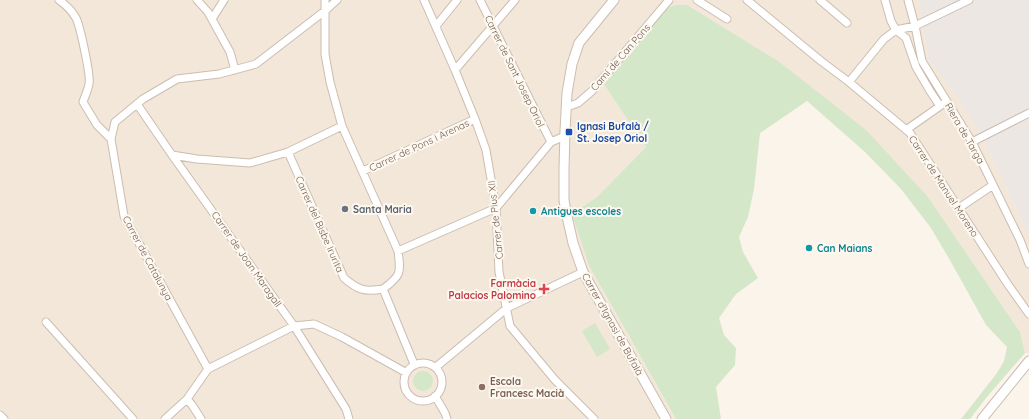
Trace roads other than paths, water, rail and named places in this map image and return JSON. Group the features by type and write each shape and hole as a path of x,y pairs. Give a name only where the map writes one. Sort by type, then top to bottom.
{"street":[{"path":"59,0 65,4 76,18 80,27 90,83 83,102 97,125 111,139"},
{"path":"197,0 208,12 230,52 235,70"},
{"path":"212,19 224,0"},
{"path":"325,0 325,54 330,82 342,126 398,251 400,265 398,277 383,289 414,364"},
{"path":"137,104 177,79 219,74 256,64 337,0"},
{"name":"Carrer de Pius XII","path":"424,0 455,70 486,150 496,208 499,272 510,326 555,380 594,419"},
{"path":"436,26 457,0"},
{"name":"Carrer de Sant Josep Oriol","path":"480,0 551,142"},
{"path":"455,70 515,0"},
{"name":"Carrer d'Ignasi de Bufalà","path":"614,0 579,43 572,64 567,93 564,200 573,243 583,272 666,419"},
{"name":"Camí de Can Pons","path":"567,107 578,103 592,91 669,0"},
{"path":"697,0 728,19"},
{"name":"Carrer de Manuel Moreno","path":"747,0 910,133 1007,283 1029,314"},
{"path":"820,0 847,23"},
{"path":"885,0 891,21 896,30 906,38 916,68 940,106"},
{"name":"Riera de Targa","path":"908,0 922,61 972,142 1020,240 1029,264"},
{"path":"849,82 884,39 896,30 915,26 969,0"},
{"path":"906,130 947,102"},
{"name":"Carrer de Catalunya","path":"137,104 115,122 111,139 124,216 208,369"},
{"name":"Carrer de Joan Maragall","path":"137,104 294,326 346,409 349,419"},
{"path":"972,142 1029,113"},
{"name":"Carrer de Pons i Arenas","path":"363,171 475,119"},
{"path":"172,155 197,159 250,163 288,152 342,126"},
{"path":"398,251 496,208 551,142 565,136"},
{"name":"Carrer del Bisbe Irurita","path":"288,152 344,278 353,286 364,290 383,289"},
{"path":"959,208 993,185"},
{"path":"436,367 507,308 583,272"},
{"path":"46,322 133,419"},
{"path":"165,419 187,399 208,369 294,326 314,324 342,337 405,372"},
{"path":"982,419 1029,361"},
{"path":"424,362 436,367 442,380 441,388 438,394 427,401 413,399 408,395 404,388 403,380 405,372 409,368 414,364 424,362"},
{"path":"435,396 445,412 447,419"},
{"path":"187,399 201,419"},
{"path":"0,416 4,419"}],"place":[{"name":"Ignasi Bufalà / St. Josep Oriol","path":"569,132"},
{"name":"Santa Maria","path":"345,209"},
{"name":"Antigues escoles","path":"533,211"},
{"name":"Can Maians","path":"809,248"},
{"name":"Farmàcia Palacios Palomino","path":"544,289"},
{"name":"Escola Francesc Macià","path":"482,387"}]}
